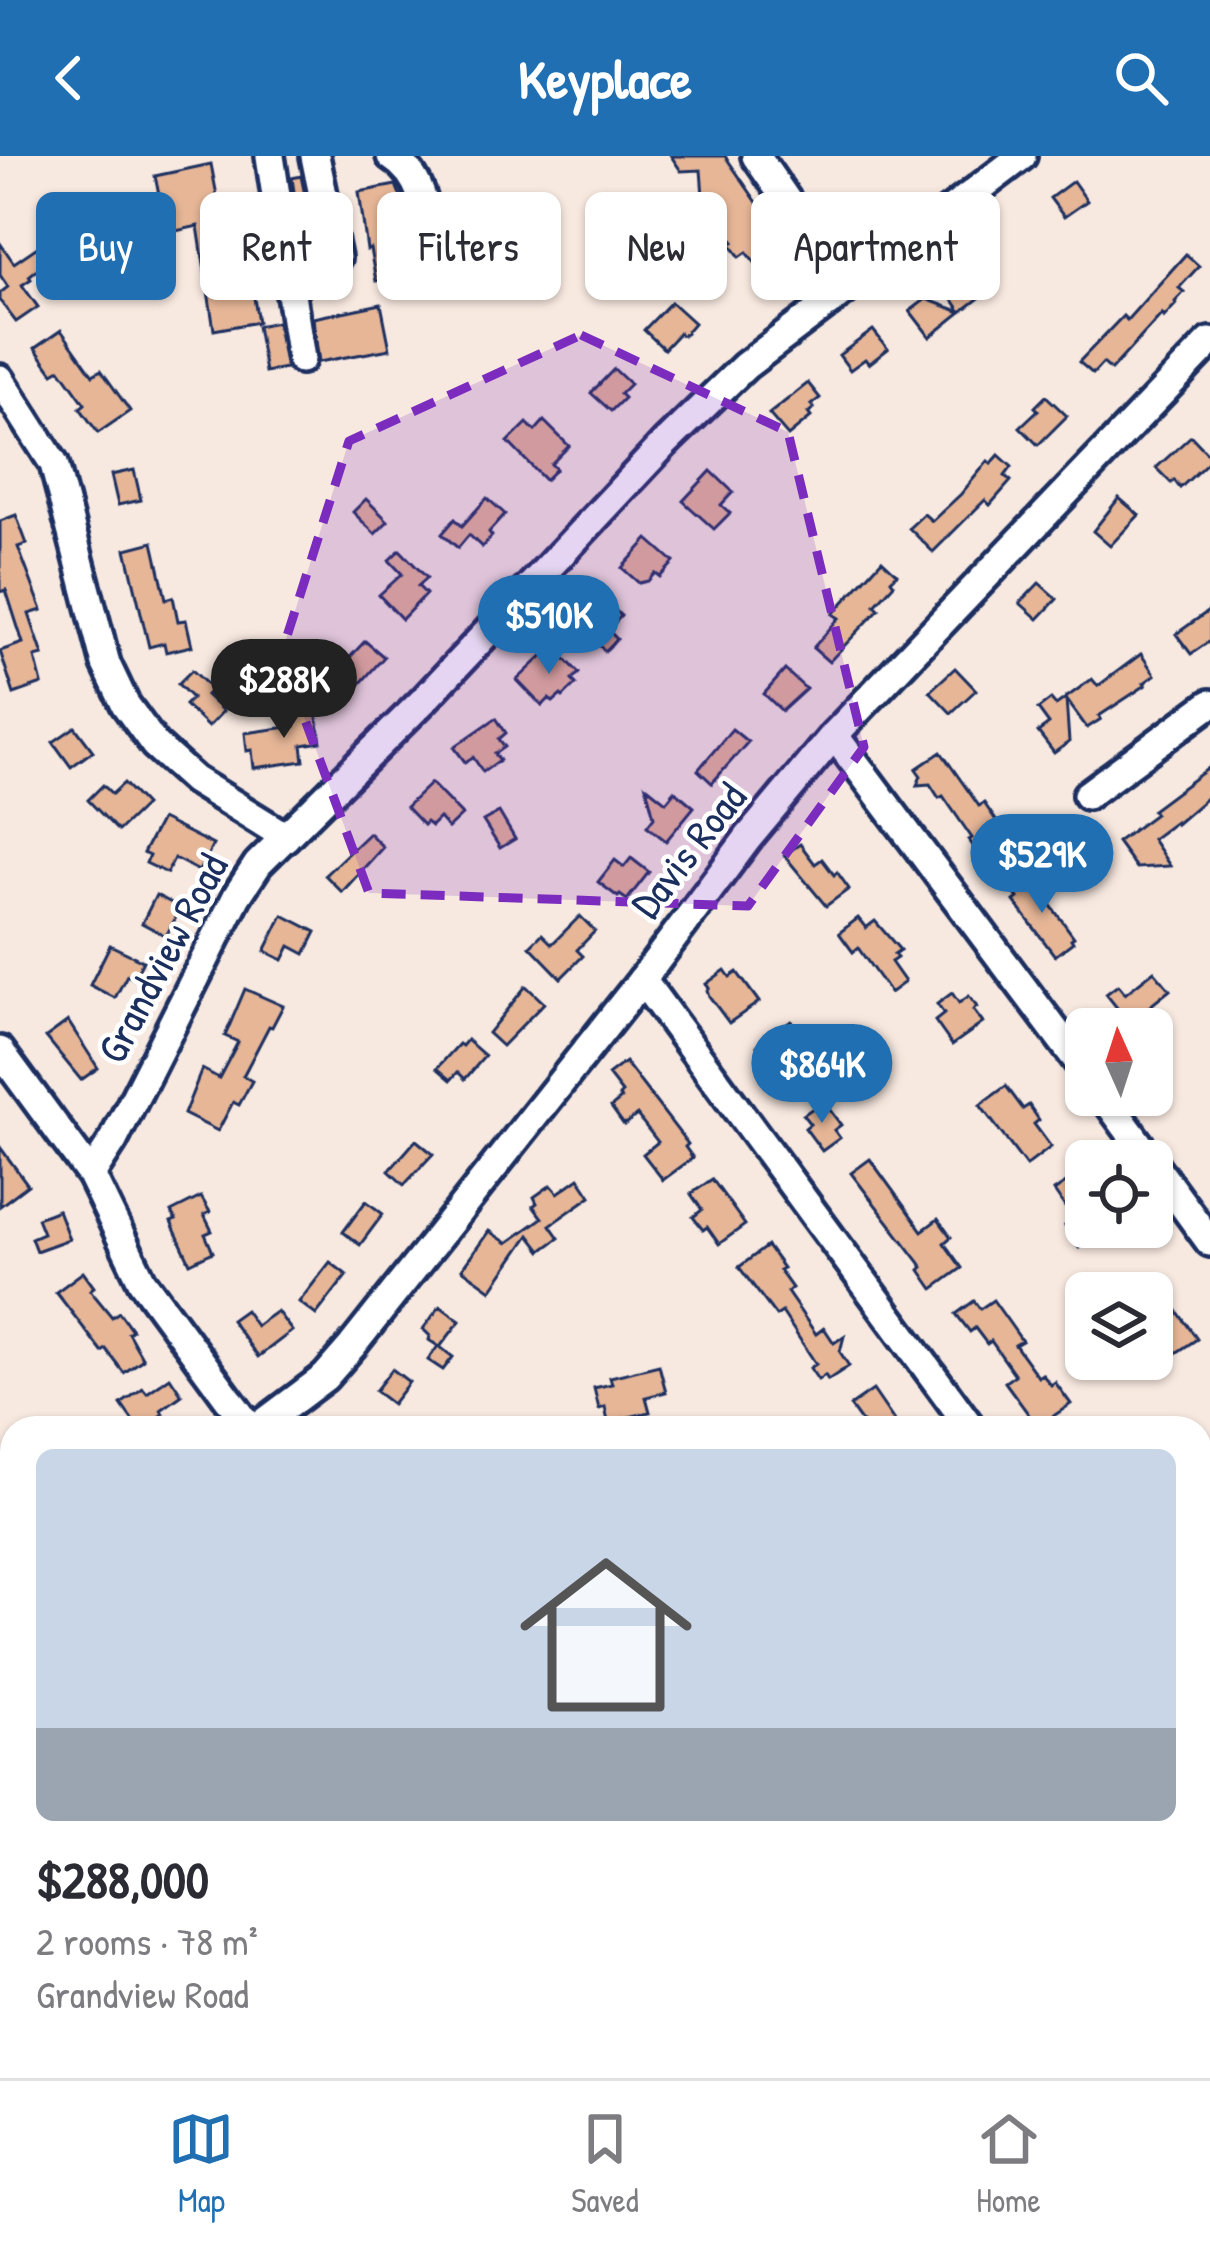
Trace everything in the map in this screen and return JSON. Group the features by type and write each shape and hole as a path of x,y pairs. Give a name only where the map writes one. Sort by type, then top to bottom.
{"street":[{"path":"276,192 271,158 311,156 320,192"},
{"path":"391,156 406,166 421,192"},
{"path":"756,156 781,192"},
{"name":"Grandview Road","path":"91,1175 113,1142 237,896 258,865 745,366 1022,156"},
{"path":"292,300 301,359"},
{"name":"Davis Road","path":"271,1416 325,1377 352,1346 642,980 748,838 834,736 1210,342"},
{"path":"0,379 54,464 106,664 125,704 155,745 194,780 286,837"},
{"path":"1087,795 1210,704"},
{"path":"834,736 1065,1044"},
{"path":"642,980 962,1416"},
{"path":"0,1051 91,1175 142,1281 245,1416"},
{"path":"1118,1116 1210,1242"}],"highlighted area":[{"path":"581,335 788,432 864,747 748,906 369,893 281,655 349,441"}],"building":[{"path":"671,156 725,156 751,194 751,257 747,252 740,257 730,244 734,242 727,233 727,192 703,192 701,170 681,171"},
{"path":"211,164 216,192 200,192 200,239 198,226 176,231 176,192 158,192 155,176"},
{"path":"301,176 304,192 294,192 292,178"},
{"path":"1073,181 1087,201 1064,217 1050,198"},
{"path":"396,185 399,192 377,192 376,281 367,250 359,192"},
{"path":"0,243 14,263 36,248 36,270 22,285 38,307 16,322 0,301 0,293 8,287 0,275"},
{"path":"1186,254 1199,266 1179,288 1184,292 1164,317 1162,314 1111,370 1103,363 1093,374 1079,362 1123,316 1127,320"},
{"path":"209,300 254,300 258,322 214,330"},
{"path":"929,300 961,312 930,337 910,311"},
{"path":"953,300 977,300 961,312"},
{"path":"671,302 694,323 664,349 644,330"},
{"path":"381,304 390,349 319,362 313,318"},
{"path":"277,322 286,368 265,372 257,326"},
{"path":"61,330 93,375 101,370 130,411 98,433 80,408 85,404 60,369 53,373 35,348"},
{"path":"873,330 888,349 869,364 865,359 850,370 839,355"},
{"path":"614,369 630,384 611,411 591,393"},
{"path":"808,383 820,398 811,405 811,417 788,436 769,414"},
{"path":"1046,396 1067,416 1038,445 1020,427"},
{"path":"544,421 569,446 551,464 556,469 545,480 508,442 527,423 535,431"},
{"path":"1191,436 1210,460 1180,488 1156,468"},
{"path":"999,455 1012,467 1005,476 1011,481 990,505 985,500 933,552 909,528 924,514 932,521"},
{"path":"134,470 141,500 118,505 111,475"},
{"path":"711,471 733,492 721,505 730,513 714,529 683,501"},
{"path":"487,498 505,514 482,547 469,535 458,548 442,534 455,519 462,526"},
{"path":"1119,498 1139,515 1110,546 1093,531"},
{"path":"366,499 388,521 375,534 353,512"},
{"path":"16,515 27,544 18,547 42,610 29,614 43,655 35,657 42,684 14,694 0,651 23,643 6,590 0,592 0,521"},
{"path":"648,539 674,562 660,577 655,573 639,583 622,568"},
{"path":"153,542 166,599 173,597 178,621 186,620 192,646 166,652 164,643 149,647 126,549"},
{"path":"400,550 427,578 418,586 426,594 402,619 379,595 402,574 389,560"},
{"path":"882,560 897,574 891,580 894,584 875,605 879,609 829,662 813,648 839,618 833,614"},
{"path":"1039,583 1057,599 1038,619 1020,603"},
{"path":"600,595 621,616 608,630 617,639 605,651 574,621"},
{"path":"1210,610 1210,641 1191,654 1176,634"},
{"path":"365,641 384,657 360,684 341,667"},
{"path":"553,646 579,673 572,680 576,684 563,697 549,699 542,706 517,680"},
{"path":"1141,654 1155,675 1087,728 1066,699 1069,742 1054,753 1038,732 1049,724 1038,709 1051,699 1056,705 1092,679 1098,686"},
{"path":"955,668 976,690 951,713 930,691"},
{"path":"192,670 212,689 206,695 223,711 208,727 185,705 192,698 178,684"},
{"path":"785,670 806,689 782,711 764,694"},
{"path":"316,710 321,742 302,745 304,761 254,768 245,733 295,726 293,714"},
{"path":"496,718 506,733 499,739 505,747 495,754 500,760 483,772 473,757 465,762 454,747"},
{"path":"75,727 93,751 71,767 53,742"},
{"path":"732,729 748,742 712,783 698,770"},
{"path":"941,752 1004,832 995,838 1004,849 984,863 943,796 939,798 930,784 917,785 921,776 916,769"},
{"path":"1210,767 1210,795 1152,839 1170,866 1136,868 1117,842"},
{"path":"124,783 145,805 118,831 88,800 103,785 112,794"},
{"path":"431,783 462,815 448,828 439,818 431,826 423,825 406,807"},
{"path":"646,786 666,802 675,791 694,807 666,841 647,826 654,817"},
{"path":"499,812 515,839 500,848 483,821"},
{"path":"161,819 213,845 199,871 174,858 167,873 146,863 149,856 143,853"},
{"path":"369,833 383,847 342,892 325,875"},
{"path":"800,844 815,864 822,859 849,889 826,906 784,855"},
{"path":"631,858 649,872 627,900 598,882 615,860 624,867"},
{"path":"1032,874 1074,937 1055,956 1014,901 1018,898 1012,890"},
{"path":"156,895 181,908 166,936 142,923"},
{"path":"283,915 316,932 305,954 290,946 283,960 265,951"},
{"path":"580,916 595,931 577,950 583,956 561,978 530,946 542,934 552,944"},
{"path":"858,918 866,928 875,921 900,950 891,962 905,982 890,993 858,948 853,952 839,933"},
{"path":"110,945 143,961 134,979 127,975 115,998 90,985"},
{"path":"725,970 730,977 737,972 759,1002 729,1023 706,984"},
{"path":"1154,971 1170,990 1148,1008 1117,1008 1106,994 1118,985 1125,994"},
{"path":"526,986 544,1003 502,1046 488,1033"},
{"path":"245,989 283,1006 243,1076 252,1081 239,1105 233,1102 218,1131 184,1114 202,1069 219,1078 238,1042 225,1036"},
{"path":"952,993 959,1003 969,996 983,1023 952,1045 935,1021 944,1014 937,1004"},
{"path":"68,1021 98,1068 81,1080 46,1037"},
{"path":"791,1021 806,1042 799,1047 815,1067 791,1084 757,1046"},
{"path":"467,1040 485,1056 465,1079 458,1072 451,1080 437,1068"},
{"path":"625,1062 688,1144 685,1147 693,1158 663,1180 643,1154 658,1142 637,1115 624,1125 611,1107 622,1093 608,1075"},
{"path":"1006,1086 1023,1109 1029,1105 1039,1120 1034,1124 1051,1147 1026,1166 980,1105"},
{"path":"823,1101 841,1125 834,1130 840,1138 822,1151 805,1128 810,1124 803,1115"},
{"path":"416,1140 433,1154 404,1185 389,1171"},
{"path":"0,1147 28,1185 0,1206"},
{"path":"870,1159 922,1231 938,1219 951,1237 944,1243 962,1268 933,1289 920,1270 923,1267 851,1173"},
{"path":"579,1178 591,1196 550,1225 559,1238 541,1251 529,1235 491,1290 462,1269 489,1231 507,1243 542,1218 533,1206 537,1203 534,1197 551,1185 558,1193"},
{"path":"712,1179 745,1225 719,1244 693,1217 702,1210 691,1194"},
{"path":"1065,1184 1065,1207 1054,1191"},
{"path":"201,1197 210,1212 204,1215 212,1231 205,1234 213,1252 190,1263 171,1212"},
{"path":"366,1201 383,1214 360,1245 343,1232"},
{"path":"58,1210 69,1239 36,1251 31,1238 43,1233 37,1218"},
{"path":"767,1246 792,1288 787,1292 816,1334 824,1328 834,1343 844,1336 840,1352 849,1366 828,1380 825,1375 818,1380 810,1368 816,1364 782,1312 776,1316 739,1267"},
{"path":"330,1262 347,1275 316,1315 299,1302"},
{"path":"83,1272 94,1287 90,1290 112,1317 119,1312 132,1330 128,1333 143,1359 124,1373 56,1292"},
{"path":"993,1300 1022,1341 1015,1345 1038,1377 1042,1374 1051,1385 1055,1382 1071,1404 1053,1416 1030,1416 1005,1382 1015,1375 991,1341 987,1344 975,1328 970,1332 956,1314 974,1301 980,1309"},
{"path":"1173,1305 1197,1339 1173,1355"},
{"path":"440,1306 460,1321 440,1347 453,1357 443,1370 428,1360 438,1346 423,1329"},
{"path":"245,1310 256,1326 277,1311 292,1331 258,1357 231,1320"},
{"path":"659,1365 666,1392 646,1397 650,1412 607,1416 605,1407 599,1409 594,1388 612,1384 610,1377"},
{"path":"392,1369 409,1382 392,1404 375,1391"},
{"path":"170,1377 182,1395 161,1410 160,1416 130,1416 121,1404 143,1388 147,1393"},
{"path":"873,1390 891,1416 857,1416 850,1406"}]}
